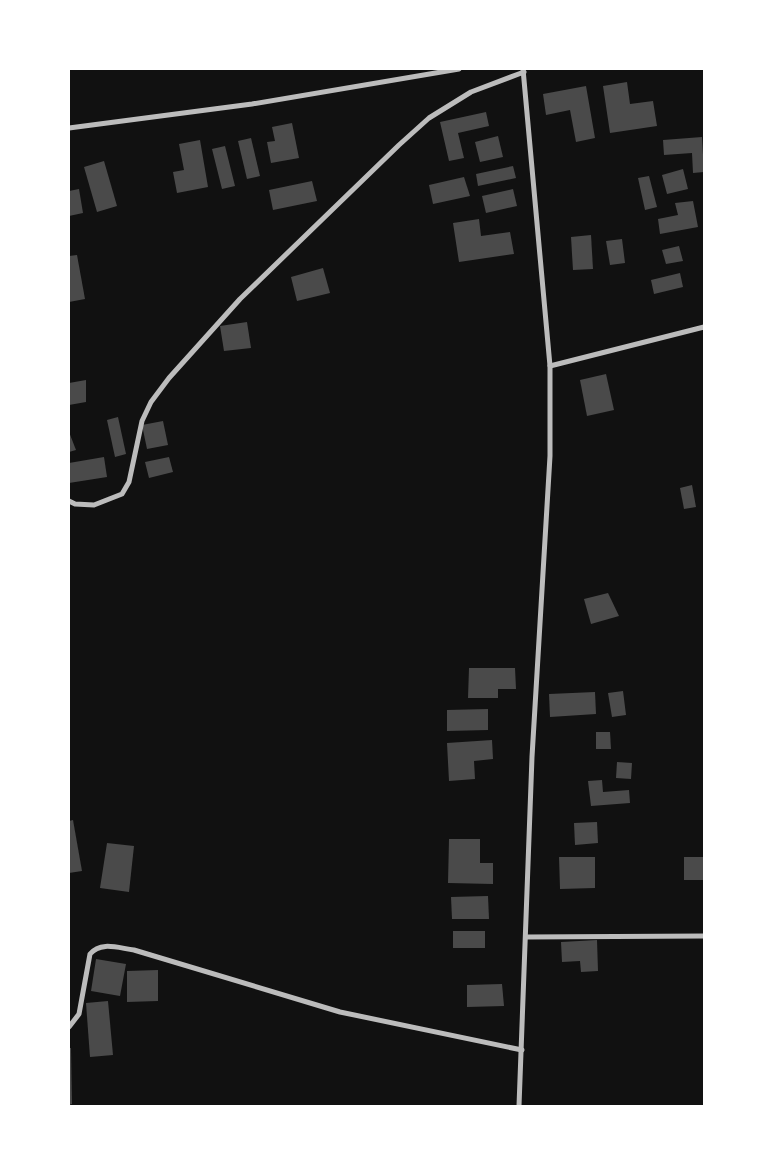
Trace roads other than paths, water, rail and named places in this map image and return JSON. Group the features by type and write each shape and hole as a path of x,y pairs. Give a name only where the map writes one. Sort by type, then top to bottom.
{"street":[{"path":"69,128 252,104 459,69"},
{"path":"69,501 75,504 94,505 122,494 129,482 142,421 151,402 169,378 240,298 399,145 430,118 471,92 523,70 550,366 550,456 532,757 519,1106"},
{"path":"550,366 704,327"},
{"path":"526,937 704,936"},
{"path":"69,1027 79,1014 90,954 95,948 102,945 134,950 340,1012 522,1050"}]}
